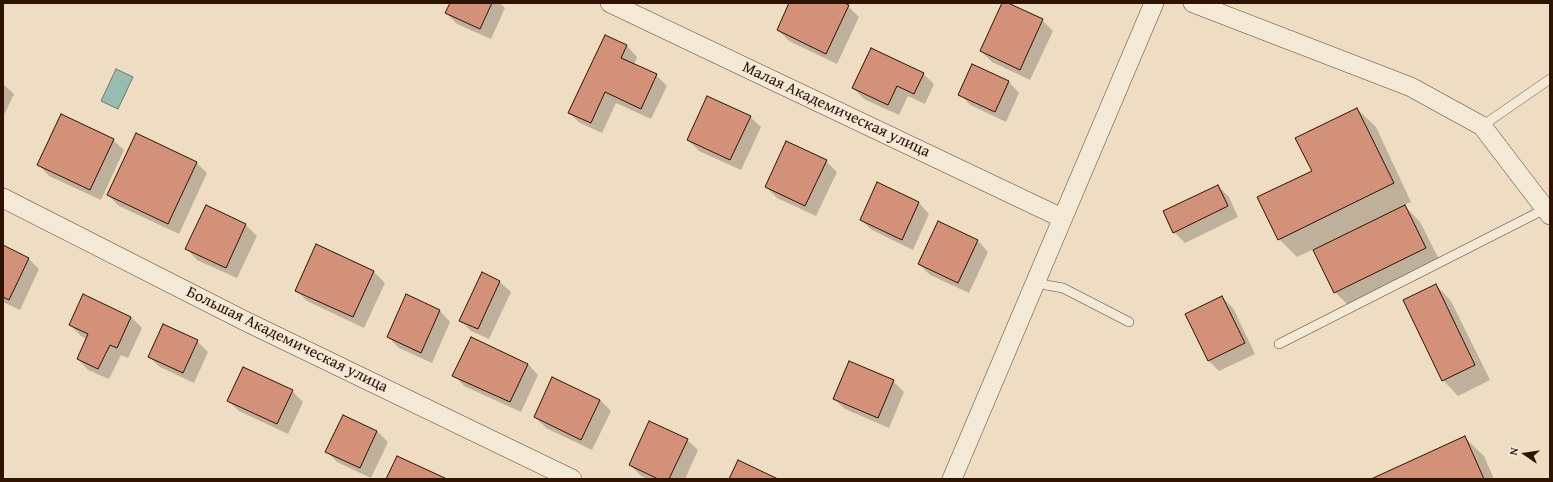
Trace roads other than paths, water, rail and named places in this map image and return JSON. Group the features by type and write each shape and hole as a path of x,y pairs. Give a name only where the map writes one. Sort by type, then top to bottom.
{"street":[{"name":"Малая Академическая улица","path":"610,3 1062,218"},
{"path":"952,479 1154,3"},
{"path":"1193,3 1411,88 1482,126 1548,212"},
{"name":"Большая Академическая улица","path":"3,198 245,321 572,479"}],"lane":[{"path":"1482,126 1550,79"},
{"path":"1279,344 1548,212"},
{"path":"1035,283 1063,288 1129,322"}],"water":[{"path":"116,69 133,77 118,109 101,101"}]}
